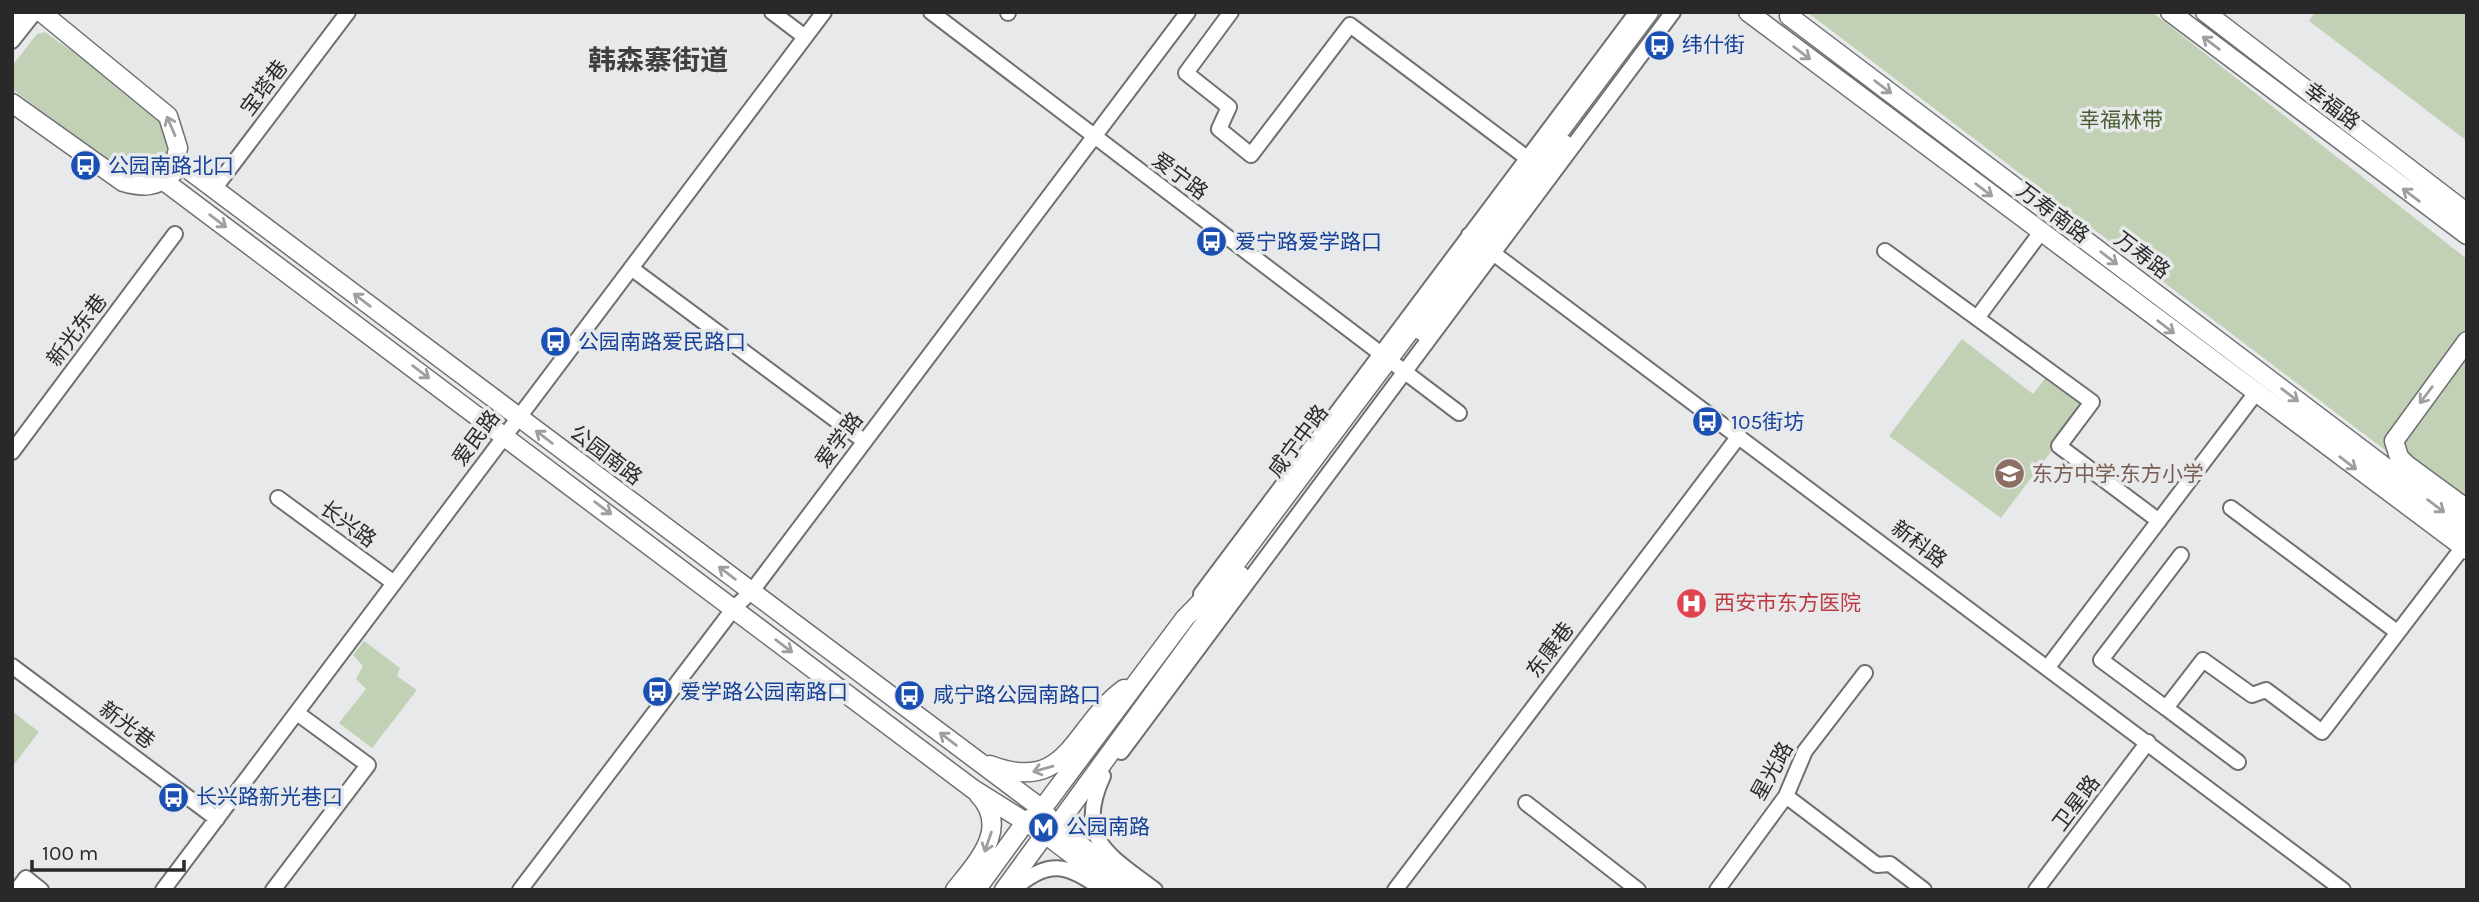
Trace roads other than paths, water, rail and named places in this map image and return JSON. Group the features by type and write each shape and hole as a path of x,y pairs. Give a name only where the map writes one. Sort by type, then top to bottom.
{"main road":[{"path":"12,27 24,12"},
{"path":"12,103 123,182 153,186 173,173 178,148 168,116 41,12"},
{"name":"咸宁中路","path":"1482,244 1648,12"},
{"name":"咸宁中路","path":"976,890 1024,824 1042,809 1185,618 1226,576 1662,12"},
{"name":"万寿南路","path":"1748,12 2255,394 2465,548"},
{"name":"幸福路","path":"2170,12 2467,235"},
{"path":"2205,12 2467,213"},
{"name":"万寿路","path":"1789,16 2467,529"},
{"path":"2241,65 2310,92"},
{"name":"公园南路","path":"177,161 1042,809 1051,830 1119,890"},
{"name":"公园南路","path":"164,181 973,789 1024,824 1051,830 1140,890"},
{"path":"2077,260 2188,318"},
{"path":"2467,341 2394,441 2399,457 2407,465 2467,509"},
{"name":"咸宁中路","path":"1004,890 1086,787 1393,362"},
{"path":"973,758 1019,772 1049,769 1062,758 1105,703 1143,673"},
{"path":"956,890 982,856 992,834 987,807 973,789"}],"street":[{"path":"12,41 35,12"},
{"name":"宝塔巷","path":"214,189 348,12"},
{"path":"772,12 805,37"},
{"name":"爱民路","path":"163,890 824,12"},
{"name":"爱宁路","path":"931,12 1459,413"},
{"name":"爱学路","path":"520,890 734,608 752,591 1188,12"},
{"path":"1231,12 1186,73 1228,107 1219,129 1251,155 1350,25 1527,158"},
{"path":"1482,244 1527,158 1637,12"},
{"path":"1482,244 1673,12"},
{"path":"1977,317 2041,233"},
{"name":"新光东巷","path":"12,452 175,234"},
{"name":"新科路","path":"1482,244 2343,890"},
{"path":"1885,251 2092,402 2059,446 2159,521"},
{"path":"631,268 864,441"},
{"path":"1155,890 1110,856 1096,839 1092,809 1103,776 1393,362"},
{"path":"2048,667 2255,394"},
{"name":"东康巷","path":"1395,890 1739,436"},
{"name":"长兴路","path":"278,498 394,583"},
{"path":"2231,508 2397,632"},
{"path":"2166,708 2203,660 2252,695 2266,690 2322,732 2397,632 2465,548"},
{"path":"2181,555 2101,660 2238,762"},
{"name":"新光巷","path":"12,666 217,819"},
{"name":"星光路","path":"1717,890 1786,796 1805,751 1865,673"},
{"path":"273,890 368,765 296,713"},
{"name":"卫星路","path":"2036,890 2148,742"},
{"path":"1086,787 1103,776"},
{"path":"1786,796 1877,865 1889,864 1924,890"},
{"path":"1526,803 1638,890"},
{"path":"1013,890 1037,872 1056,867 1075,870 1102,890"},
{"path":"21,884 41,890"}],"place":[{"name":"纬什街","path":"1659,45"},
{"name":"公园南路北口","path":"85,166"},
{"name":"爱宁路爱学路口","path":"1212,242"},
{"name":"公园南路爱民路口","path":"555,342"},
{"name":"105街坊","path":"1708,422"},
{"name":"东方中学·东方小学","path":"2009,474"},
{"name":"西安市东方医院","path":"1691,603"},
{"name":"爱学路公园南路口","path":"657,692"},
{"name":"咸宁路公园南路口","path":"910,695"},
{"name":"长兴路新光巷口","path":"173,797"},
{"name":"公园南路","path":"1043,827"}],"district":[{"name":"韩森寨街道","path":"658,60"}],"park label":[{"name":"幸福林带","path":"2121,120"}]}
